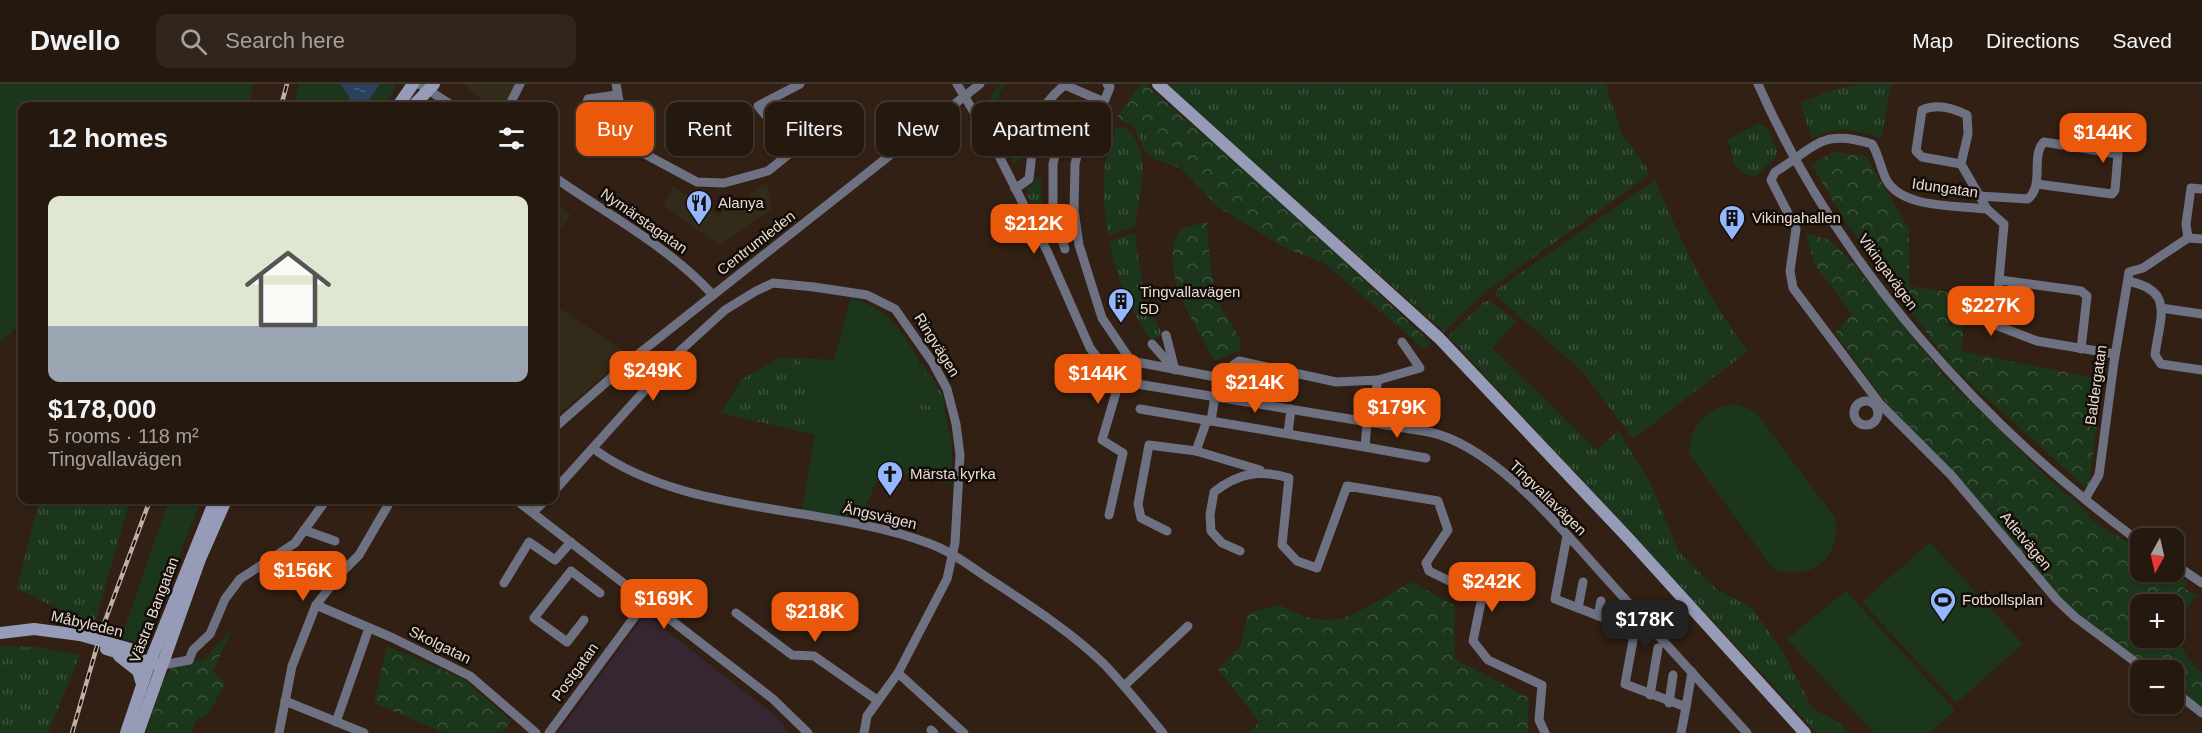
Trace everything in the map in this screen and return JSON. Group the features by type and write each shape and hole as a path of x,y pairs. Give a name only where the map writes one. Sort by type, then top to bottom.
{"main road":[{"path":"401,102 413,84"},
{"path":"1158,84 1439,338 1629,539 1805,733"},
{"path":"416,102 427,86"},
{"name":"Västra Bangatan","path":"138,733 158,659 214,504"},
{"name":"Västra Bangatan","path":"126,733 142,684 158,659 223,504"},
{"name":"Måbyleden","path":"0,633 34,629 79,638 132,657"},
{"name":"Måbyleden","path":"79,638 132,657 158,659"},
{"path":"132,657 142,684"}],"street":[{"path":"511,102 520,84"},
{"path":"616,84 618,102"},
{"path":"649,156 697,182 724,183 768,171 794,150 758,106 800,84"},
{"name":"Tingvallavägen","path":"957,84 1048,253 1090,348 1106,369 1131,384 1217,396 1444,436 1466,446 1512,481 1567,536 1747,733"},
{"name":"Centrumleden","path":"558,424 636,356 980,84"},
{"path":"1015,189 1029,179 1037,119 1048,98 1065,84 1104,102 1110,87 1107,84"},
{"name":"Vikingavägen","path":"1758,84 1796,160 1857,255 1925,347 1958,382 2085,499 2130,534"},
{"path":"427,86 448,102"},
{"path":"587,102 588,99 617,95"},
{"path":"1961,164 1922,157 1917,151 1922,110 1932,106 1954,109 1967,115 1968,134 1961,164 1987,209 2004,224 1996,314 1998,326 2037,341 2115,354"},
{"name":"Idungatan","path":"1796,160 1824,140 1848,136 1872,144 1881,159 1886,179 1900,196 1919,202 1987,209"},
{"path":"1979,196 2028,199 2037,184 2039,148 2044,142 2118,154 2115,190 2112,194 2037,184"},
{"path":"1055,156 1053,213 1065,249"},
{"path":"1077,156 1074,210 1079,245 1102,318 1131,362 1221,378"},
{"name":"Atletvägen","path":"1796,160 1775,172 1771,180 1796,229 1790,271 1793,288 1893,419 1945,469 2069,612 2133,660"},
{"name":"Nymärstagatan","path":"558,180 683,266 713,295"},
{"path":"2188,237 2186,224 2192,188 2202,189"},
{"path":"2128,276 2188,237 2202,239"},
{"path":"1048,253 1079,245"},
{"path":"2128,276 2149,286 2158,297 2162,308 2155,355 2161,364 2202,370"},
{"name":"Baldergatan","path":"2085,499 2100,476 2115,354 2128,276"},
{"path":"2000,280 2081,291 2087,296 2080,348"},
{"name":"Ringvägen","path":"558,487 680,351 725,310 756,291 773,283 867,295 895,309 917,337 947,389 956,424 960,455 953,555 947,579 898,673 867,716 864,733"},
{"path":"2162,308 2202,314"},
{"path":"1166,335 1175,370"},
{"path":"1196,452 1209,420 1221,378 1226,369 1239,361 1336,382 1378,380 1420,368 1402,342"},
{"path":"1152,344 1175,370"},
{"path":"1109,515 1124,453 1102,440 1120,379"},
{"path":"1365,447 1368,422 1378,380"},
{"path":"1873,395 1859,403 1855,409 1855,417 1864,425 1893,419"},
{"path":"1859,403 1867,400 1877,406 1878,418 1872,424"},
{"path":"1140,409 1426,458"},
{"path":"1288,433 1291,409"},
{"path":"1167,531 1141,518 1138,504 1149,445 1196,452 1289,478 1289,497 1283,521 1282,545 1297,561 1317,568 1347,486 1438,501 1448,530 1426,563 1429,571 1482,597 1473,641 1488,660 1542,685 1539,720 1545,733"},
{"name":"Ängsvägen","path":"594,449 618,466 643,478 705,495 870,528 929,543 953,555 1020,599 1102,663 1125,686 1163,733"},
{"path":"1240,551 1222,543 1211,531 1210,514 1214,492 1227,482 1249,473 1268,472"},
{"path":"158,659 189,660 193,650 210,634 225,599 240,579 296,543 323,504"},
{"path":"279,733 292,666 316,606 340,573 360,555 389,504"},
{"path":"522,504 773,699 808,733"},
{"path":"533,512 542,504"},
{"path":"304,530 335,541"},
{"path":"1567,536 1555,599 1635,630"},
{"path":"504,583 529,542 555,560 571,542"},
{"path":"584,620 567,642 534,618 571,571 600,593"},
{"path":"2184,571 2202,583"},
{"path":"1578,608 1583,582"},
{"name":"Postgatan","path":"549,733 647,600"},
{"path":"1598,616 1601,601"},
{"name":"Skolgatan","path":"316,606 369,628 470,676 536,733"},
{"path":"736,613 792,655 814,656 877,700"},
{"path":"1638,613 1625,684 1686,707"},
{"path":"1125,686 1188,626"},
{"path":"336,722 369,628"},
{"path":"1650,694 1658,648"},
{"path":"1681,733 1692,672"},
{"path":"898,673 964,733"},
{"path":"1669,702 1673,675"},
{"path":"2184,699 2202,713"},
{"path":"285,701 364,733"}],"shaded area":[{"path":"463,84 515,84 508,102 484,102"},
{"path":"767,182 772,209 719,245 664,206 673,186 718,215"},
{"path":"558,206 571,215 558,233"},
{"path":"558,308 630,355 558,414"},
{"path":"645,614 776,716 789,733 558,733"}],"green space":[{"path":"0,84 254,84 249,102 18,102 18,326 0,342"},
{"path":"299,84 394,84 395,89 387,102 294,102"},
{"path":"1001,84 1008,84 999,92 998,102 990,102 993,92"},
{"path":"1140,84 1145,84 1280,200 1431,343 1424,349 1324,263 1285,248 1217,206 1153,139 1117,117"},
{"path":"1166,84 1606,84 1621,132 1649,171 1648,176 1486,291 1444,332"},
{"path":"1860,84 1894,84 1890,87 1882,138 1839,130 1812,139 1800,103 1829,91"},
{"path":"1758,124 1768,128 1777,151 1775,160 1752,178 1738,168 1733,161 1727,140"},
{"path":"1124,127 1134,136 1142,160 1143,174 1135,227 1108,235 1104,206 1104,181 1107,156 1111,156 1111,139 1115,128"},
{"path":"1135,128 1153,139 1180,168 1150,156 1142,146"},
{"path":"1834,152 1866,156 1909,229 1909,286 1960,294 1963,334 1961,351 2103,380 2088,490 1951,366 1847,224 1811,164"},
{"path":"1010,156 1022,156 1022,159 1013,163"},
{"path":"1035,178 1041,178 1041,198 1046,232 1027,194 1027,188 1033,185"},
{"path":"1655,180 1696,269 1720,311 1748,351 1633,439 1582,371 1496,296 1496,290"},
{"path":"1207,222 1215,288 1222,309 1239,338 1241,350 1215,361 1181,297 1175,280 1173,262 1174,245 1180,229"},
{"path":"1135,233 1144,285 1162,334 1152,342 1125,294 1109,241"},
{"path":"1806,233 1830,240 1852,262 1944,376 2046,476 2088,513 2090,519 2130,544 2130,582 2184,582 2184,579 2189,582 2183,588 2197,596 2184,613 2184,594 2130,594 2130,648 2182,648 2202,673 2202,708 2184,696 2184,660 2136,660 2078,617 1893,412 1835,333 1852,314 1814,264"},
{"path":"851,297 885,314 900,330 920,362 917,374 933,376 930,406 908,404 906,411 945,412 952,442 951,484 883,469 859,520 802,511 815,435 799,358 834,360"},
{"path":"1485,301 1490,301 1517,321 1492,348 1597,450 1618,430 1652,486 1679,552 1716,589 1751,607 1784,653 1812,708 1841,724 1849,733 1817,733 1448,336"},
{"path":"779,358 799,358 815,435 721,413 742,379"},
{"path":"921,362 943,395 945,412 906,411"},
{"path":"1736,404 1756,412 1835,518 1834,545 1820,564 1811,570 1799,573 1773,569 1689,454 1693,434 1702,419 1716,409"},
{"path":"38,504 129,504 94,626 17,589"},
{"path":"168,504 199,504 149,631 138,642 121,638"},
{"name":"Fotbollsplan","path":"1930,542 2023,644 1956,703 1862,602"},
{"path":"1412,582 1455,606 1455,659 1529,698 1528,733 1249,733 1259,722 1218,669 1240,647 1248,613 1280,605 1301,615 1317,619 1339,619 1366,608"},
{"path":"1846,591 1955,710 1930,733 1874,733 1787,639"},
{"path":"233,627 213,672 226,684 206,716 196,721 191,733 146,733 164,679 171,669 205,659"},
{"path":"0,646 37,647 80,655 48,733 0,733"},
{"path":"387,646 464,679 511,721 502,733 444,733 374,703"}],"water":[{"path":"341,84 380,84 368,102 349,102 349,97"}],"railway":[{"path":"282,102 287,84"},
{"path":"72,733 102,629 149,504"}],"place":[{"name":"Alanya","path":"699,226"},
{"name":"Vikingahallen","path":"1732,241"},
{"name":"Tingvallavägen 5D","path":"1121,324"},
{"name":"Märsta kyrka","path":"890,497"},
{"name":"Fotbollsplan","path":"1943,623"}]}
